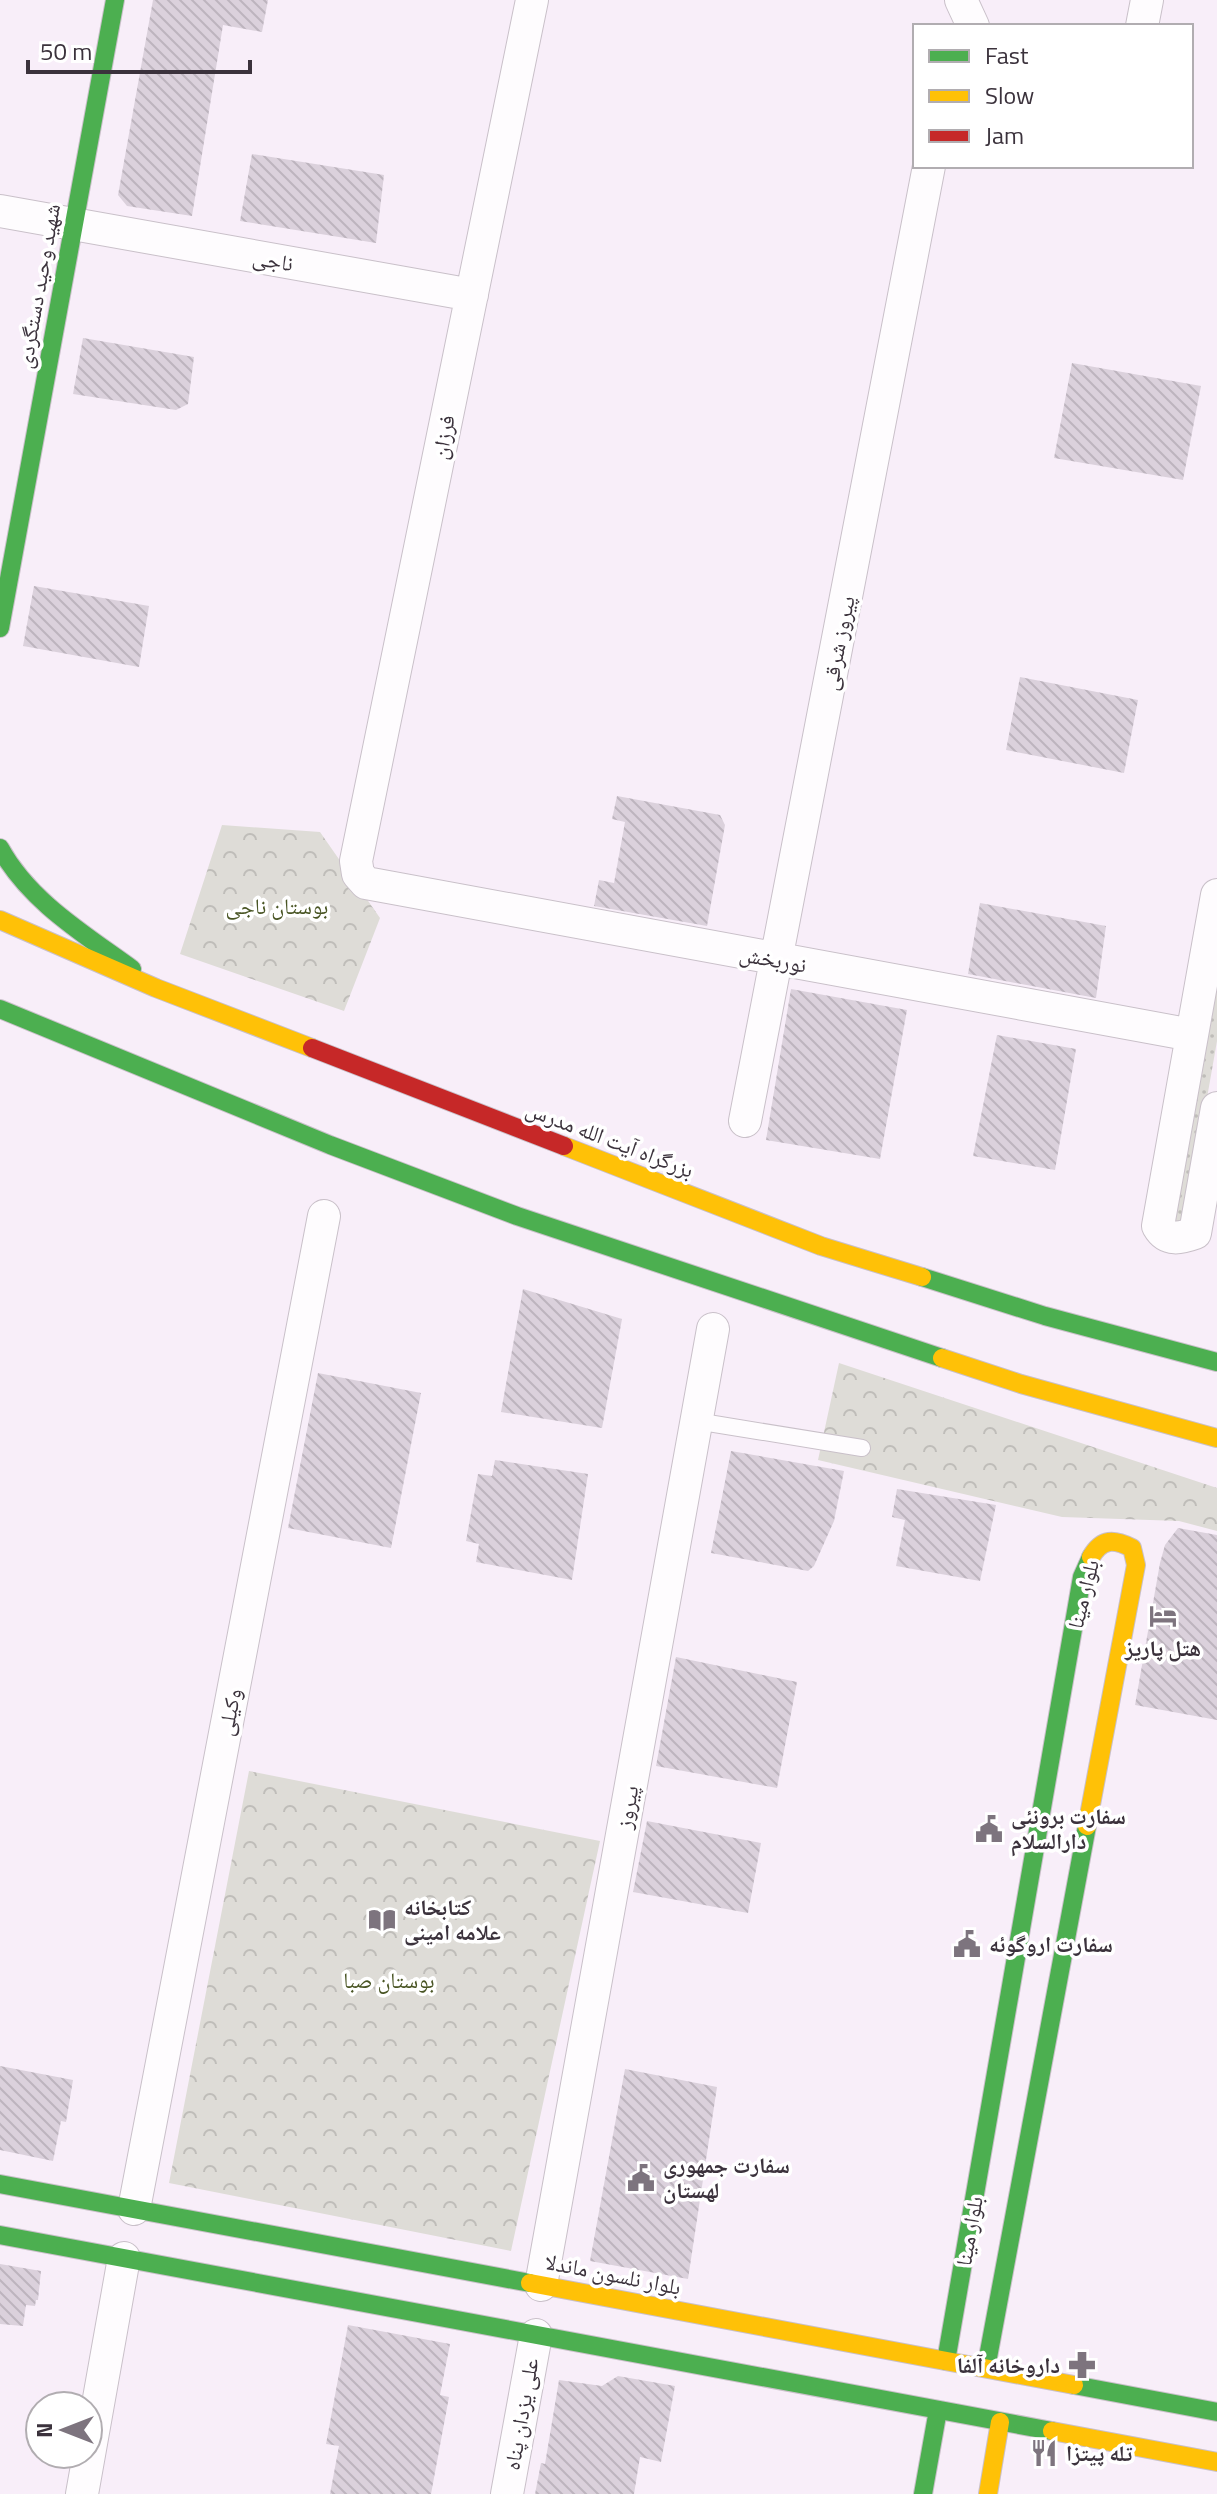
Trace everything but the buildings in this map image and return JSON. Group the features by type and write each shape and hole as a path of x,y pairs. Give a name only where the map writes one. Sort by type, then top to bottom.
{"main road":[{"name":"شهید وحید دستگردی","path":"0,628 115,0"},
{"path":"0,848 5,860 31,890 156,988"},
{"name":"بزرگراه آیت الله مدرس","path":"0,920 156,988 821,1246 1045,1316 1217,1362"},
{"path":"0,1009 330,1145 517,1216 1021,1384 1217,1438"},
{"name":"بلوار مینا","path":"946,2361 974,2322 1136,1565 1132,1548 1120,1541 1107,1540 1095,1548 1082,1577 974,2322 986,2368"},
{"name":"بلوار نلسون ماندلا","path":"0,2184 541,2285 724,2326 946,2361 1217,2412"},
{"path":"0,2235 536,2335 719,2362 938,2410 1217,2462"},
{"path":"931,2482 938,2410"},
{"path":"972,2480 988,2493 1000,2422"}],"street":[{"name":"فرزان","path":"358,874 356,861 532,0"},
{"path":"955,24 961,0"},
{"path":"961,0 972,24"},
{"path":"1142,24 1147,0"},
{"name":"پیروز شرقی","path":"745,1121 929,168"},
{"name":"ناجی","path":"0,211 472,295"},
{"name":"نوربخش","path":"358,874 366,883 1192,1035"},
{"path":"1217,895 1158,1226 1162,1233 1172,1238 1195,1233 1217,1108"},
{"name":"وكيلی","path":"134,2209 324,1216"},
{"name":"پیروز","path":"541,2285 713,1329"},
{"path":"82,2494 124,2258"},
{"name":"علی یزدان پناه","path":"507,2494 536,2335"}],"lane":[{"path":"696,1421 862,1448"}],"green space":[{"name":"بوستان ناجی","path":"222,825 320,832 380,918 344,1011 180,954"},
{"path":"1217,943 1217,1041 1184,1229 1168,1227"},
{"path":"839,1363 1217,1488 1217,1531 1179,1521 1062,1517 818,1460"},
{"name":"بوستان صبا","path":"249,1771 600,1841 511,2251 169,2183"}],"traffic: fast":[{"path":"0,628 115,0"},
{"path":"0,848 12,867 42,900 132,969"},
{"path":"0,1009 330,1145 517,1216 942,1358"},
{"path":"922,1277 1045,1316 1217,1362"},
{"path":"946,2361 1082,1577 1091,1557"},
{"path":"986,2368 1087,1826"},
{"path":"0,2184 530,2283"},
{"path":"0,2235 1052,2431"},
{"path":"1074,2385 1217,2412"},
{"path":"923,2494 938,2410"}],"traffic: slow":[{"path":"0,920 156,988 312,1048"},
{"path":"564,1146 821,1246 922,1277"},
{"path":"942,1358 1021,1384 1217,1438"},
{"path":"1087,1826 1136,1565 1132,1548 1120,1543 1104,1543 1091,1557"},
{"path":"530,2283 1074,2385"},
{"path":"988,2494 1000,2422"},
{"path":"1052,2431 1217,2462"}],"traffic: jam":[{"path":"312,1048 564,1146"}],"place":[{"name":"هتل پاریز","path":"1163,1616"},
{"name":"سفارت برونئی دارالسلام","path":"989,1829"},
{"name":"کتابخانه علامه امینی","path":"382,1920"},
{"name":"سفارت اروگوئه","path":"967,1944"},
{"name":"سفارت جمهوری لهستان","path":"641,2178"},
{"name":"داروخانه آلفا","path":"1082,2365"},
{"name":"تله پیتزا","path":"1044,2453"}]}
